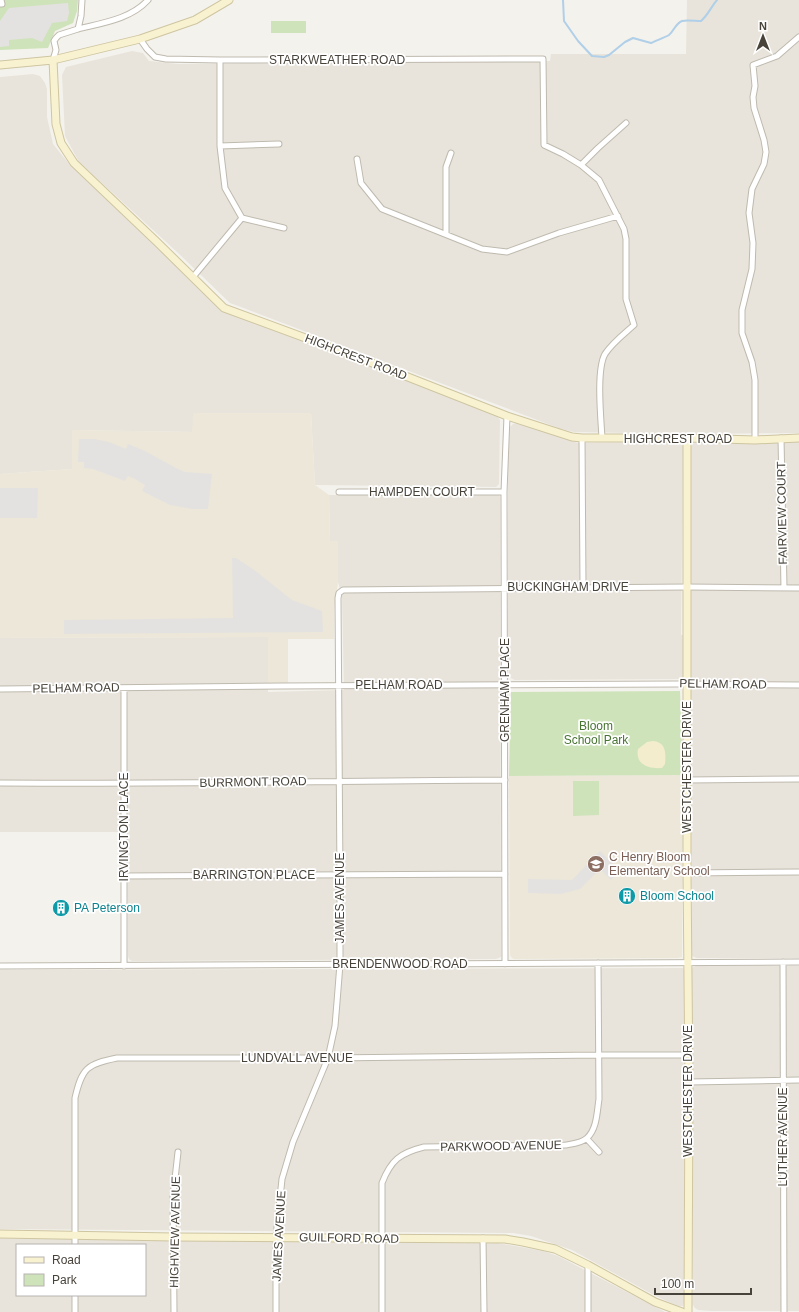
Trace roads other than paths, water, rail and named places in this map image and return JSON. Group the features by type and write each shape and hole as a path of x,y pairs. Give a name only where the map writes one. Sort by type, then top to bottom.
{"street":[{"path":"0,4 2,4 2,0"},
{"path":"78,29 82,0"},
{"path":"53,60 56,50 54,41 59,35 129,15 148,0"},
{"path":"0,65 53,60 140,39 195,20 229,0"},
{"path":"754,440 755,380 752,362 742,333 742,310 752,269 753,244 749,213 752,189 764,164 766,152 764,140 754,108 755,86 753,65 777,56 799,37"},
{"name":"STARKWEATHER ROAD","path":"140,39 155,57 166,59 543,59 544,145 581,165"},
{"name":"HIGHCREST ROAD","path":"53,60 56,124 61,142 74,163 224,308 358,357 507,416 572,437 754,440 799,438"},
{"path":"220,60 220,146 225,188 242,218 284,228"},
{"path":"602,438 600,373 604,355 617,340 634,325 626,299 626,238 624,229 600,180 581,165 626,123"},
{"path":"220,146 279,144"},
{"path":"446,234 446,167 451,152"},
{"path":"357,159 361,183 382,209 482,249 507,252 559,232 618,216"},
{"path":"193,277 242,218"},
{"name":"GRENHAM PLACE","path":"505,964 504,492 507,416"},
{"path":"582,438 583,587"},
{"name":"WESTCHESTER DRIVE","path":"687,438 686,684 688,1055 690,1082 688,1312"},
{"name":"FAIRVIEW COURT","path":"781,438 784,588"},
{"name":"HAMPDEN COURT","path":"339,492 504,492"},
{"name":"BUCKINGHAM DRIVE","path":"339,594 343,590 687,586 799,588"},
{"name":"JAMES AVENUE","path":"276,1312 276,1237 282,1179 293,1142 328,1058 335,1026 340,964 339,594"},
{"name":"PELHAM ROAD","path":"0,689 339,685 799,685"},
{"name":"IRVINGTON PLACE","path":"124,688 124,966"},
{"path":"687,780 799,779"},
{"name":"BURRMONT ROAD","path":"0,783 124,784 505,780"},
{"path":"687,873 799,872"},
{"name":"BARRINGTON PLACE","path":"123,876 505,874"},
{"name":"LUTHER AVENUE","path":"783,962 784,1312"},
{"name":"BRENDENWOOD ROAD","path":"0,966 799,962"},
{"path":"598,963 598,1107 596,1121 587,1139 599,1152"},
{"name":"LUNDVALL AVENUE","path":"75,1244 75,1098 79,1081 87,1067 99,1061 117,1058 688,1055"},
{"path":"690,1082 799,1080"},
{"name":"PARKWOOD AVENUE","path":"382,1312 382,1183 387,1170 396,1159 408,1151 424,1147 566,1145 587,1139"},
{"name":"HIGHVIEW AVENUE","path":"174,1312 173,1197 178,1152"},
{"name":"GUILFORD ROAD","path":"0,1234 173,1237 505,1239 555,1249 588,1265 655,1302 682,1312"},
{"path":"483,1238 484,1312"},
{"path":"588,1265 588,1312"},
{"path":"75,1296 75,1312"}],"waterway":[{"path":"563,0 564,21 578,41 592,56 604,57 633,38 651,43 669,35 682,21 701,21 717,0"}],"place":[{"name":"C Henry Bloom Elementary School","path":"596,864"},
{"name":"Bloom School","path":"627,896"},
{"name":"PA Peterson","path":"61,908"}],"park label":[{"name":"Bloom School Park","path":"596,733"}]}
